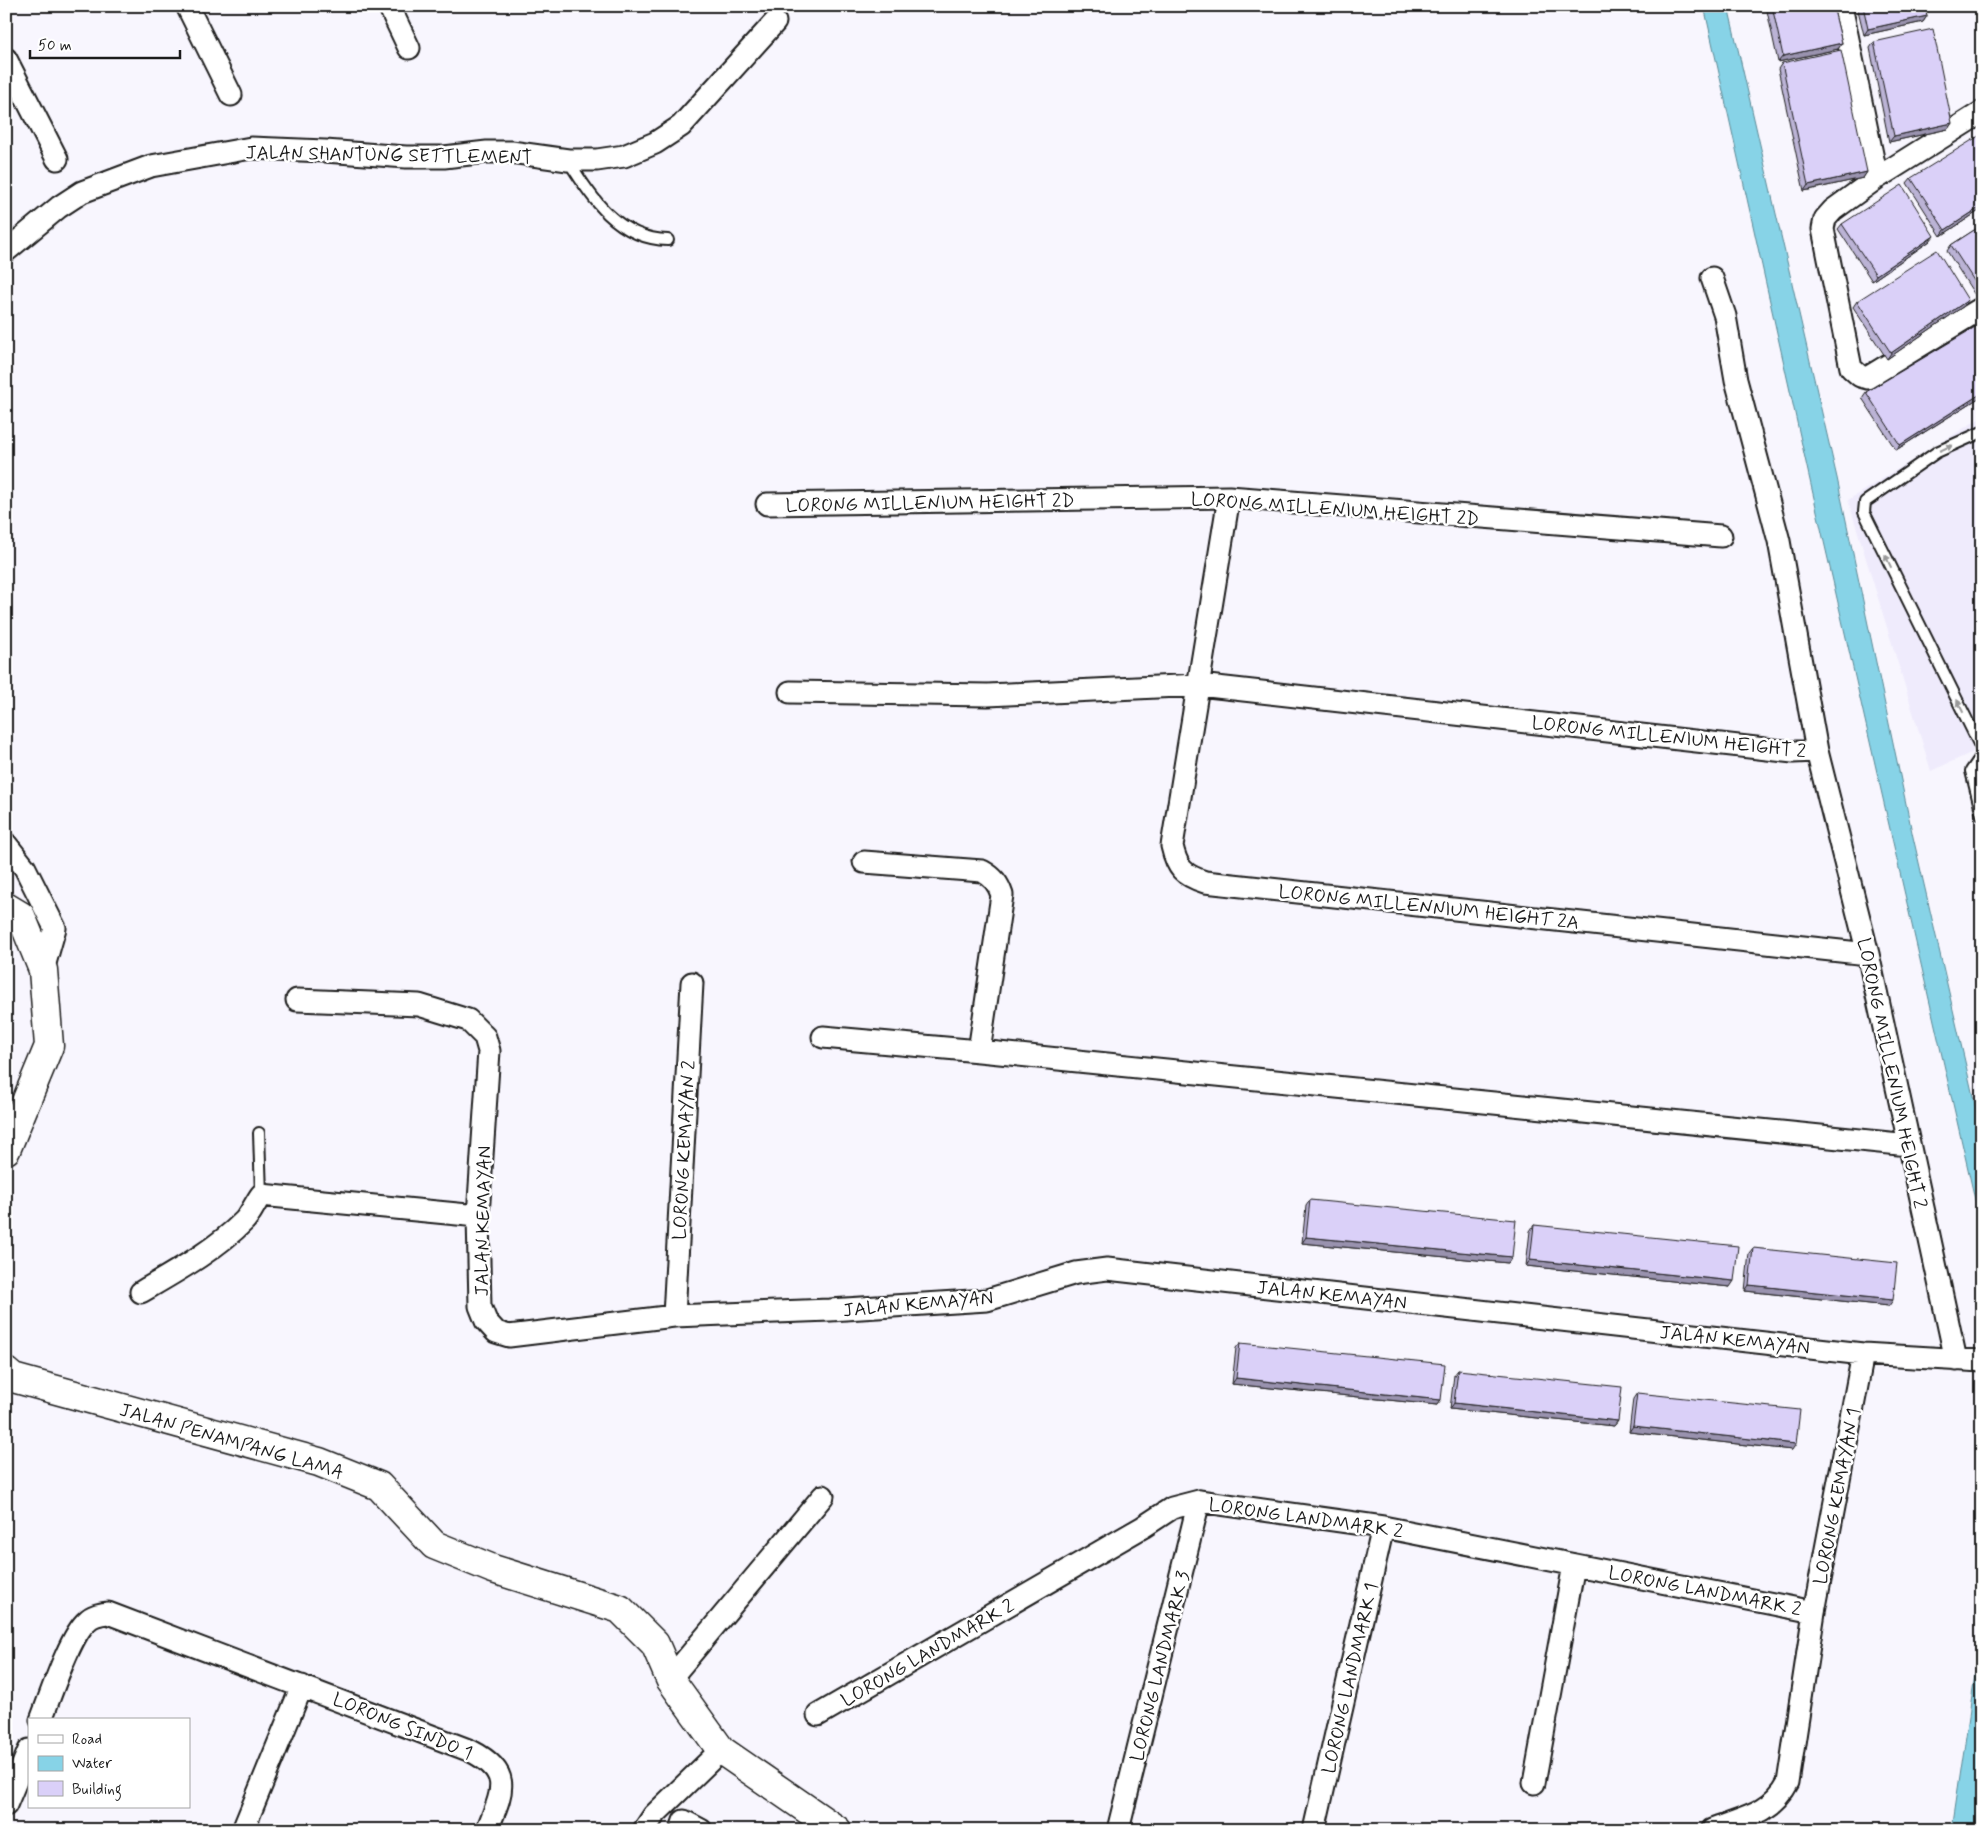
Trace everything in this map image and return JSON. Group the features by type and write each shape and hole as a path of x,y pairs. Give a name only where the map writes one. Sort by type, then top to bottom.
{"main road":[{"path":"6,907 21,916 43,970 50,1046 6,1150"},
{"name":"JALAN PENAMPANG LAMA","path":"8,1378 319,1462 379,1486 434,1545 493,1569 620,1609 655,1644 670,1679 721,1750 837,1830"}],"street":[{"path":"187,6 231,95"},
{"path":"389,6 409,48"},
{"path":"1841,6 1878,178"},
{"name":"JALAN SHANTUNG SETTLEMENT","path":"6,252 59,207 82,192 151,166 250,148 406,157 444,157 487,152 511,152 568,160 597,160 624,156 655,143 681,126 775,22"},
{"path":"6,59 57,159"},
{"path":"1982,112 1878,178 1833,210 1824,219 1823,229 1851,368 1854,372 1867,378 1982,308"},
{"path":"1712,278 1725,316 1736,380 1779,541 1817,751"},
{"name":"LORONG MILLENIUM HEIGHT 2D","path":"767,504 1229,497 1721,536"},
{"name":"LORONG MILLENNIUM HEIGHT 2A","path":"1229,497 1172,846 1178,864 1191,877 1215,883 1868,954"},
{"name":"LORONG MILLENIUM HEIGHT 2","path":"790,692 988,695 1199,685 1793,752 1817,751 1868,954 1956,1360"},
{"path":"6,844 25,868 55,928 43,970"},
{"path":"864,862 982,871 992,877 999,886 1002,894 979,1051"},
{"name":"LORONG KEMAYAN 2","path":"674,1316 692,983"},
{"name":"JALAN KEMAYAN","path":"297,1000 420,1004 468,1020 486,1037 489,1051 478,1216 480,1306 486,1321 496,1332 509,1336 674,1316 830,1310 987,1300 1076,1273 1107,1269 1863,1354 1982,1361"},
{"path":"823,1037 979,1051 1909,1145"},
{"path":"142,1292 216,1244 245,1220 261,1194 478,1216"},
{"name":"LORONG KEMAYAN 1","path":"1712,1830 1756,1814 1771,1806 1781,1796 1788,1783 1814,1612 1863,1354"},
{"path":"670,1679 824,1496"},
{"name":"LORONG LANDMARK 2","path":"818,1715 1143,1527 1172,1508 1199,1501 1383,1527 1814,1612"},
{"name":"LORONG LANDMARK 3","path":"1118,1830 1199,1501"},
{"name":"LORONG LANDMARK 1","path":"1314,1830 1383,1527"},
{"path":"1534,1783 1574,1565"},
{"name":"LORONG SINDO 1","path":"42,1718 80,1628 87,1620 97,1615 108,1613 471,1751 487,1759 495,1768 501,1780 500,1796 487,1830"},
{"path":"243,1830 302,1686"},
{"path":"644,1830 654,1815 721,1750"},
{"path":"6,1805 28,1752"},
{"path":"681,1830 684,1821 701,1830"}],"lane":[{"path":"568,160 589,194 604,212 639,234 660,240 668,240"},
{"path":"1982,432 1937,452 1885,487 1865,502 1864,512 1982,750"},
{"path":"1982,754 1971,771 1982,815"},
{"path":"259,1134 261,1194"}],"shaded area":[{"path":"1982,417 1982,748 1931,771 1848,500"}],"water":[{"path":"1704,6 1728,6 1837,478 1913,837 1982,1135 1982,1230 1811,485"},
{"path":"1982,1629 1982,1790 1976,1830 1952,1830"}],"building":[{"path":"1772,6 1833,6 1842,43 1783,56"},
{"path":"1863,6 1925,6 1927,16 1868,29"},
{"path":"1933,29 1952,123 1894,136 1874,42"},
{"path":"1841,50 1867,172 1808,185 1782,63"},
{"path":"1982,134 1982,206 1945,230 1911,178"},
{"path":"1902,185 1934,236 1876,275 1842,224"},
{"path":"1982,225 1982,293 1951,245"},
{"path":"1937,250 1968,300 1891,353 1857,301"},
{"path":"1982,323 1982,393 1900,445 1866,392"},
{"path":"1310,1200 1516,1220 1512,1257 1306,1237"},
{"path":"1534,1225 1738,1246 1734,1281 1530,1260"},
{"path":"1753,1248 1897,1263 1893,1300 1749,1285"},
{"path":"1240,1343 1445,1364 1441,1400 1236,1378"},
{"path":"1458,1370 1622,1387 1618,1421 1454,1403"},
{"path":"1637,1393 1800,1410 1796,1444 1633,1426"}]}
